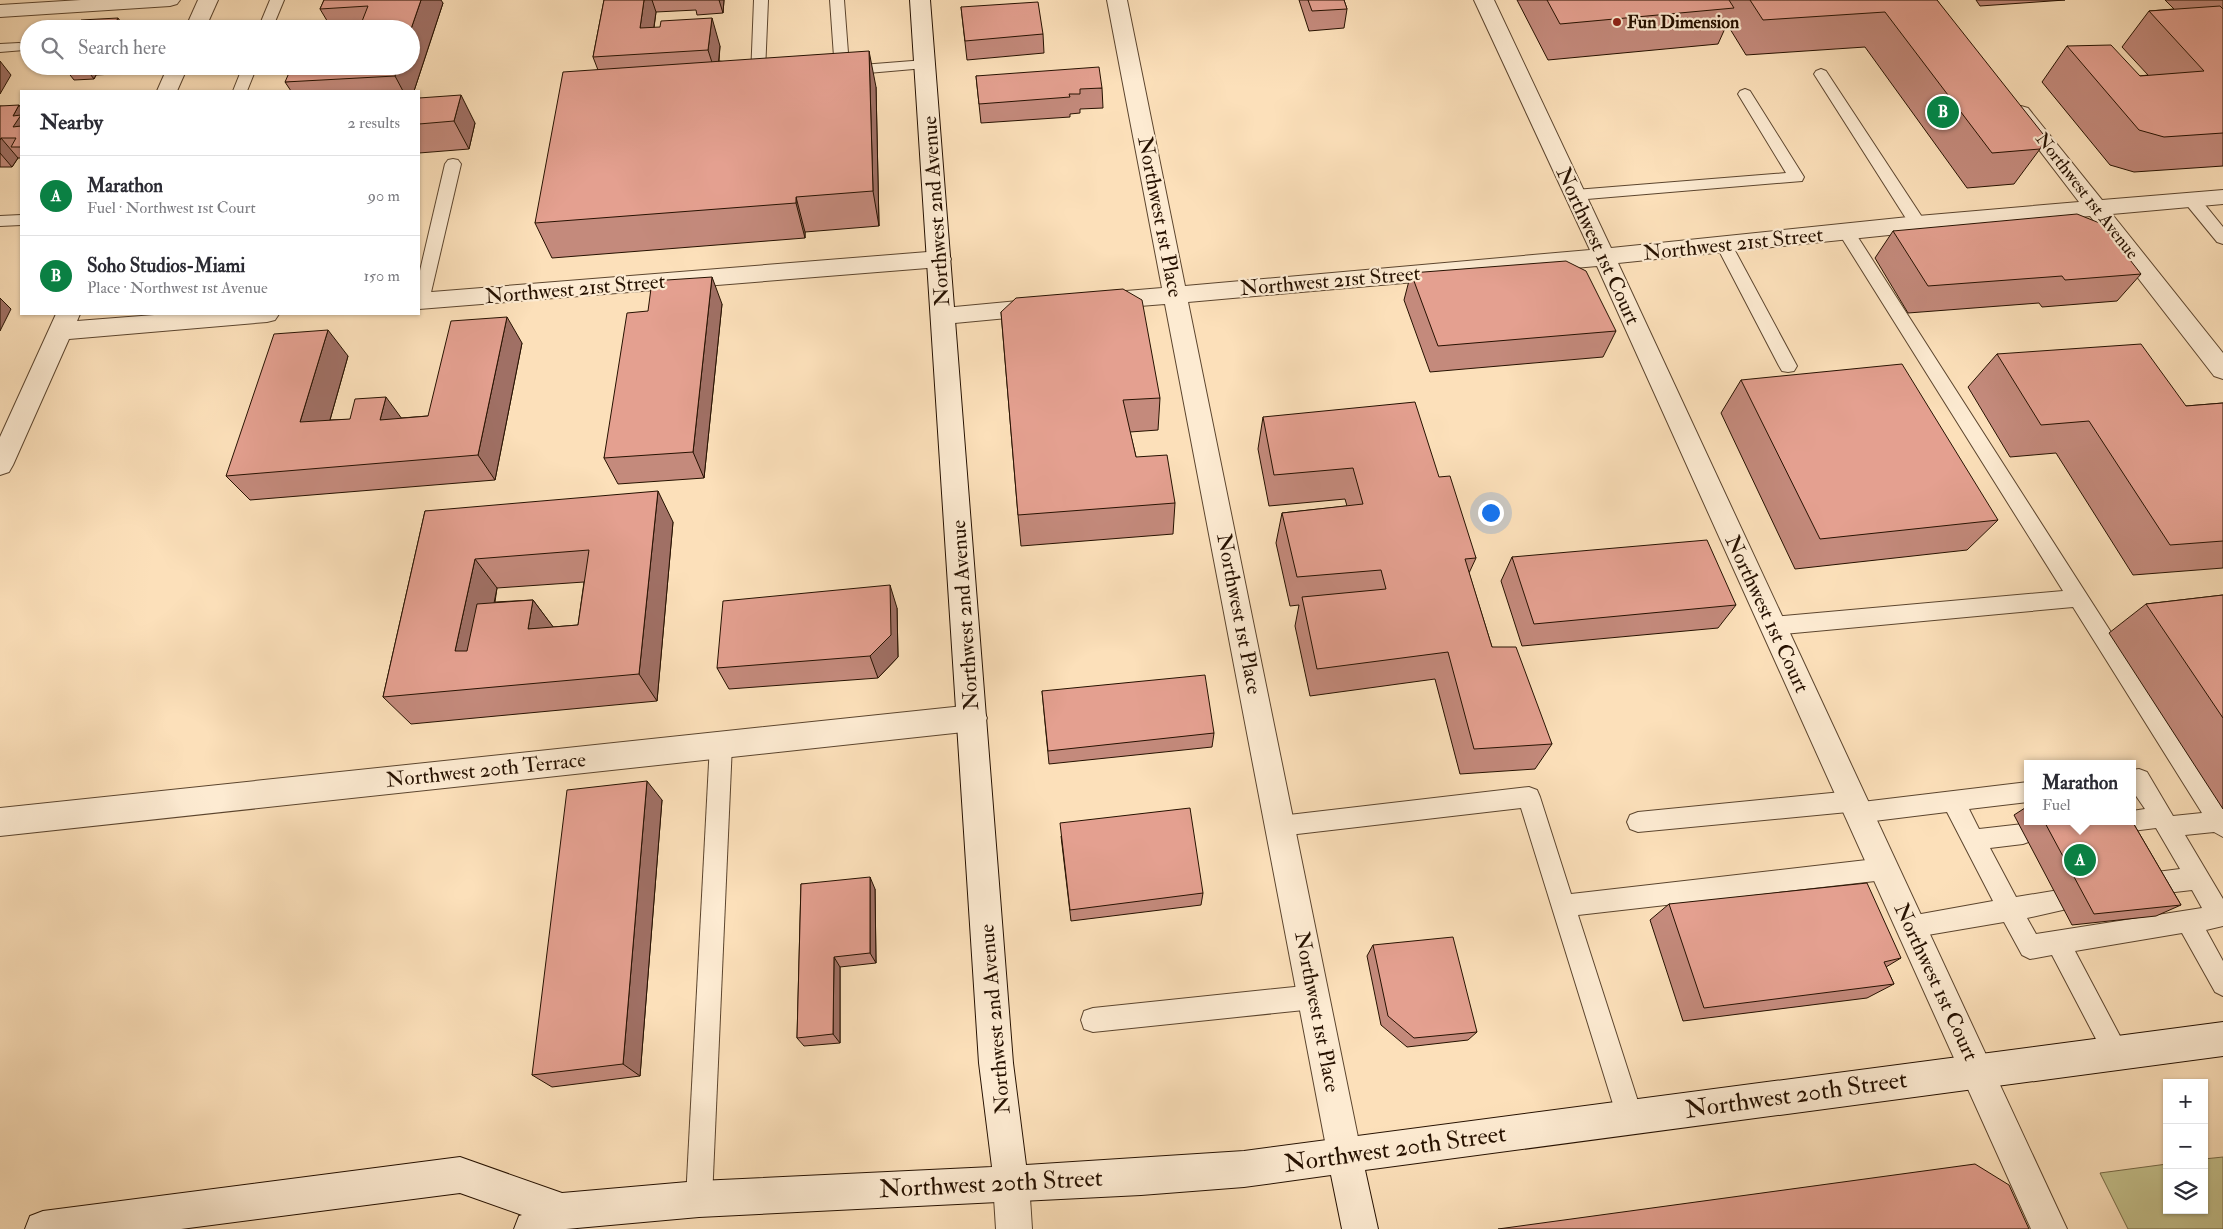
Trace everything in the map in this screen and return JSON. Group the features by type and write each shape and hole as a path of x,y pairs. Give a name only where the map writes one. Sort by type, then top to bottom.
{"street":[{"path":"0,11 170,0"},
{"path":"199,20 208,0"},
{"name":"Northwest 2nd Avenue","path":"920,0 973,718 996,1063 1011,1182 1014,1229"},
{"name":"Northwest 1st Place","path":"1117,0 1360,1229"},
{"name":"Northwest 1st Court","path":"1484,0 1604,257 2049,1229"},
{"path":"167,90 174,75"},
{"name":"Northwest 1st Avenue","path":"2011,100 2223,370"},
{"name":"Northwest 21st Street","path":"944,316 1604,257 1918,224 2223,197"},
{"name":"Northwest 21st Street","path":"420,301 940,259"},
{"path":"0,465 64,322 242,315"},
{"name":"Northwest 20th Terrace","path":"0,822 973,718"},
{"name":"Northwest 20th Street","path":"532,1229 561,1220 699,1199 1141,1177 1235,1170 2223,1039"},
{"name":"Northwest 20th Street","path":"43,1229 460,1175 561,1220"}],"lane":[{"path":"269,20 277,0"},
{"path":"762,0 758,77 777,76"},
{"path":"837,0 842,71"},
{"path":"0,48 19,47"},
{"path":"823,72 925,64"},
{"path":"1821,74 1918,224"},
{"path":"240,90 246,75"},
{"path":"1575,195 1796,177 1745,94"},
{"path":"420,301 453,164"},
{"path":"2191,199 2223,238"},
{"path":"0,221 20,220"},
{"path":"1846,232 2076,598 2221,824"},
{"path":"1724,244 1788,366"},
{"path":"1772,626 2076,598"},
{"path":"699,1199 721,744"},
{"path":"1953,802 2030,946 2220,916 2139,779 2136,779"},
{"path":"1638,822 1953,802 2024,793"},
{"path":"1280,826 1529,796 1630,1117"},
{"path":"2136,822 2221,824"},
{"path":"1973,840 2023,834"},
{"path":"1563,906 1884,869"},
{"path":"2139,886 2197,878"},
{"path":"1910,927 2059,901"},
{"path":"2188,921 2223,984"},
{"path":"2058,942 2117,1053"},
{"path":"1093,1020 1314,997"}],"shaded area":[{"path":"2223,1157 2223,1229 2128,1229 2100,1173 2163,1165 2163,1214 2208,1214 2208,1159"}],"building":[{"path":"324,0 421,0 414,20 363,20 368,6 320,9"},
{"path":"604,0 644,0 640,28 660,27 661,21 712,18 708,50 593,57"},
{"path":"1308,0 1344,0 1347,9 1312,11"},
{"path":"1547,0 1729,0 1734,8 1560,24"},
{"path":"1750,0 1937,0 2043,134 2045,140 2040,149 1992,153 1885,12 1763,20"},
{"path":"1038,2 1043,34 965,41 961,7"},
{"path":"2220,6 2223,9 2223,133 2164,137 2139,130 2067,46 2111,45 2140,76 2204,71 2149,11"},
{"path":"118,18 117,20 81,20"},
{"path":"869,51 873,191 796,197 796,203 535,223 563,72"},
{"path":"1099,67 1102,88 1080,89 1080,94 1069,94 1070,97 979,104 976,76"},
{"path":"288,75 395,75 395,76 285,82"},
{"path":"461,95 454,121 420,124 420,98"},
{"path":"19,105 13,116 20,116 13,127 20,126 20,147 11,147 16,138 1,138 0,140 0,106"},
{"path":"2077,214 2102,224 2141,274 2065,280 2062,276 1928,286 1893,231"},
{"path":"1566,261 1586,271 1616,331 1438,346 1411,273"},
{"path":"712,277 693,452 604,458 627,313 648,311 652,281"},
{"path":"1123,289 1142,300 1160,398 1123,400 1136,457 1167,455 1175,503 1018,515 1001,312 1016,298"},
{"path":"507,317 478,455 226,476 274,334 328,330 300,422 350,419 355,399 386,397 380,420 428,416 451,321"},
{"path":"2141,344 2186,406 2223,403 2223,541 2170,545 2089,421 2041,425 1997,354"},
{"path":"1902,364 1998,520 1820,539 1741,380"},
{"path":"1415,402 1439,477 1450,476 1476,558 1465,559 1492,647 1516,647 1552,744 1474,749 1448,652 1317,669 1302,597 1386,589 1381,570 1297,577 1282,513 1363,504 1353,468 1274,475 1263,417"},
{"path":"658,491 639,674 383,697 425,511","holes":["589,550 578,625 528,629 533,600 477,604 467,651 455,651 475,559"]},
{"path":"1707,540 1736,605 1534,624 1512,557"},
{"path":"890,585 891,635 870,656 717,668 723,601"},
{"path":"2223,595 2223,718 2146,604"},
{"path":"1205,675 1214,733 1048,751 1042,691"},
{"path":"647,781 623,1064 532,1075 567,790"},
{"path":"1190,808 1203,893 1070,910 1060,823"},
{"path":"2046,825 2134,825 2181,905 2094,914"},
{"path":"870,877 870,953 834,957 833,1034 797,1038 801,884"},
{"path":"1867,883 1901,958 1884,962 1894,984 1704,1008 1669,904"},
{"path":"1453,937 1477,1032 1414,1038 1388,1016 1373,945"},
{"path":"1975,1164 2009,1185 2029,1229 1498,1229"}],"place":[{"name":"Fun Dimension","path":"1617,22"},
{"name":"Soho Studios-Miami","path":"1943,112"},
{"name":"Marathon","path":"2080,860"}]}
